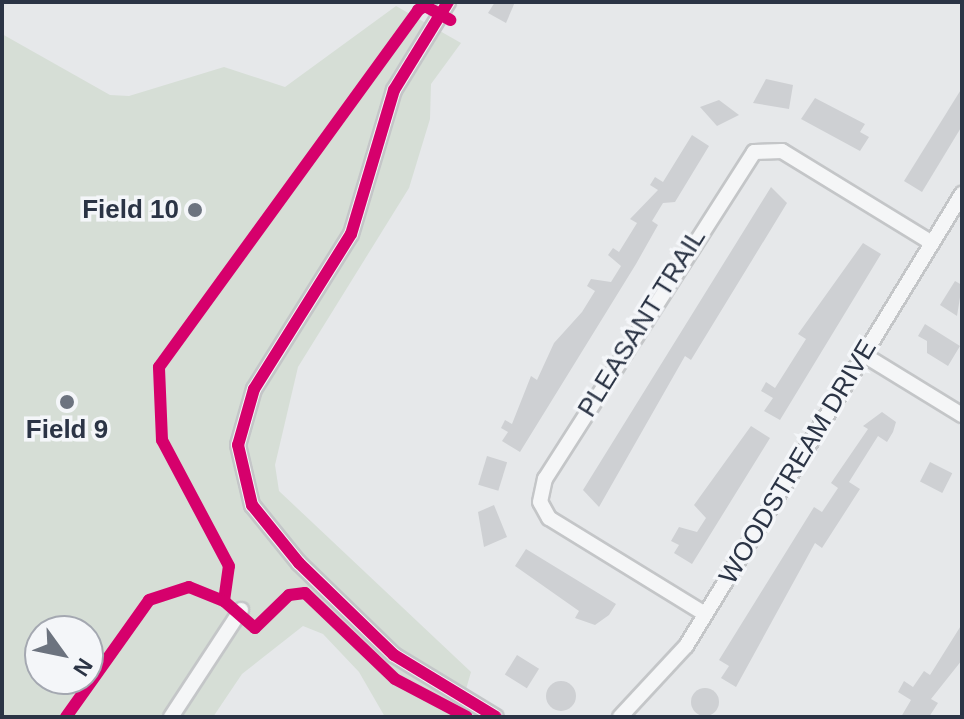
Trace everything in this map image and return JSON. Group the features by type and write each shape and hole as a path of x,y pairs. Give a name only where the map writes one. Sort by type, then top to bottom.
{"street":[{"path":"448,2 394,90 351,234 254,389 238,445 252,505 299,563 394,655 496,717"},
{"name":"PLEASANT TRAIL","path":"705,614 549,518 540,502 545,479 754,152 782,151 932,243"},
{"name":"WOODSTREAM DRIVE","path":"620,717 659,682 705,614 962,194"},
{"path":"864,355 962,415"},
{"path":"171,717 241,610"}],"shaded area":[{"path":"396,6 461,43 431,84 430,119 409,188 298,367 275,465 279,491 471,672 458,717 385,717 359,672 323,634 303,626 242,674 213,717 2,717 2,34 110,95 129,96 224,67 285,87"}],"building":[{"path":"495,2 515,2 506,23 488,13"},
{"path":"766,79 793,85 789,109 753,103"},
{"path":"962,88 962,126 922,192 904,181"},
{"path":"815,98 865,124 860,132 869,137 860,151 801,119"},
{"path":"719,100 739,115 717,126 700,107"},
{"path":"692,135 709,146 675,202 663,203 652,221 658,225 636,264 520,452 502,441 508,432 501,428 505,420 512,424 531,376 537,380 554,343 582,312 595,291 587,286 591,279 611,282 621,266 608,255 613,248 619,252 637,223 630,219 658,190 650,185 655,177 663,182"},
{"path":"771,187 787,203 691,360 685,356 599,507 583,490"},
{"path":"863,243 881,254 780,420 764,411 773,398 761,391 766,382 775,388 806,339 798,334"},
{"path":"955,281 962,285 957,316 940,305"},
{"path":"925,324 960,346 948,366 927,353 927,341 918,336"},
{"path":"882,412 896,422 893,432 887,442 878,436 849,482 860,489 822,548 815,543 736,687 721,678 729,666 719,660 814,507 822,512 838,488 831,483 868,429 863,426"},
{"path":"751,426 770,438 692,564 674,553 679,545 671,541 679,527 697,532 706,518 694,505"},
{"path":"487,456 507,462 498,491 478,485"},
{"path":"930,462 952,473 942,493 920,482"},
{"path":"494,505 507,537 484,547 478,512"},
{"path":"526,549 616,604 609,615 595,625 575,618 579,611 515,566"},
{"path":"962,624 962,660 931,699 938,703 929,717 901,717 911,700 898,692 904,681 913,687 924,671 930,675"},
{"path":"517,655 539,669 527,688 505,675"},
{"path":"561,681 567,682 575,690 575,702 567,710 561,711 555,710 547,702 546,696 547,690 555,682"},
{"path":"705,688 715,692 719,702 715,712 705,716 695,712 691,702 695,692"}],"cycle path":[{"path":"448,2 394,90 351,234 254,389 238,445 252,505 299,563 394,655 496,717"},
{"path":"224,601 229,566 162,440 159,367 418,10 425,6 450,20"},
{"path":"66,717 149,600 189,587 224,601 255,628 289,595 305,593 395,679 467,717"}],"place":[{"name":"Field 10","path":"195,210"},
{"name":"Field 9","path":"67,402"}]}
